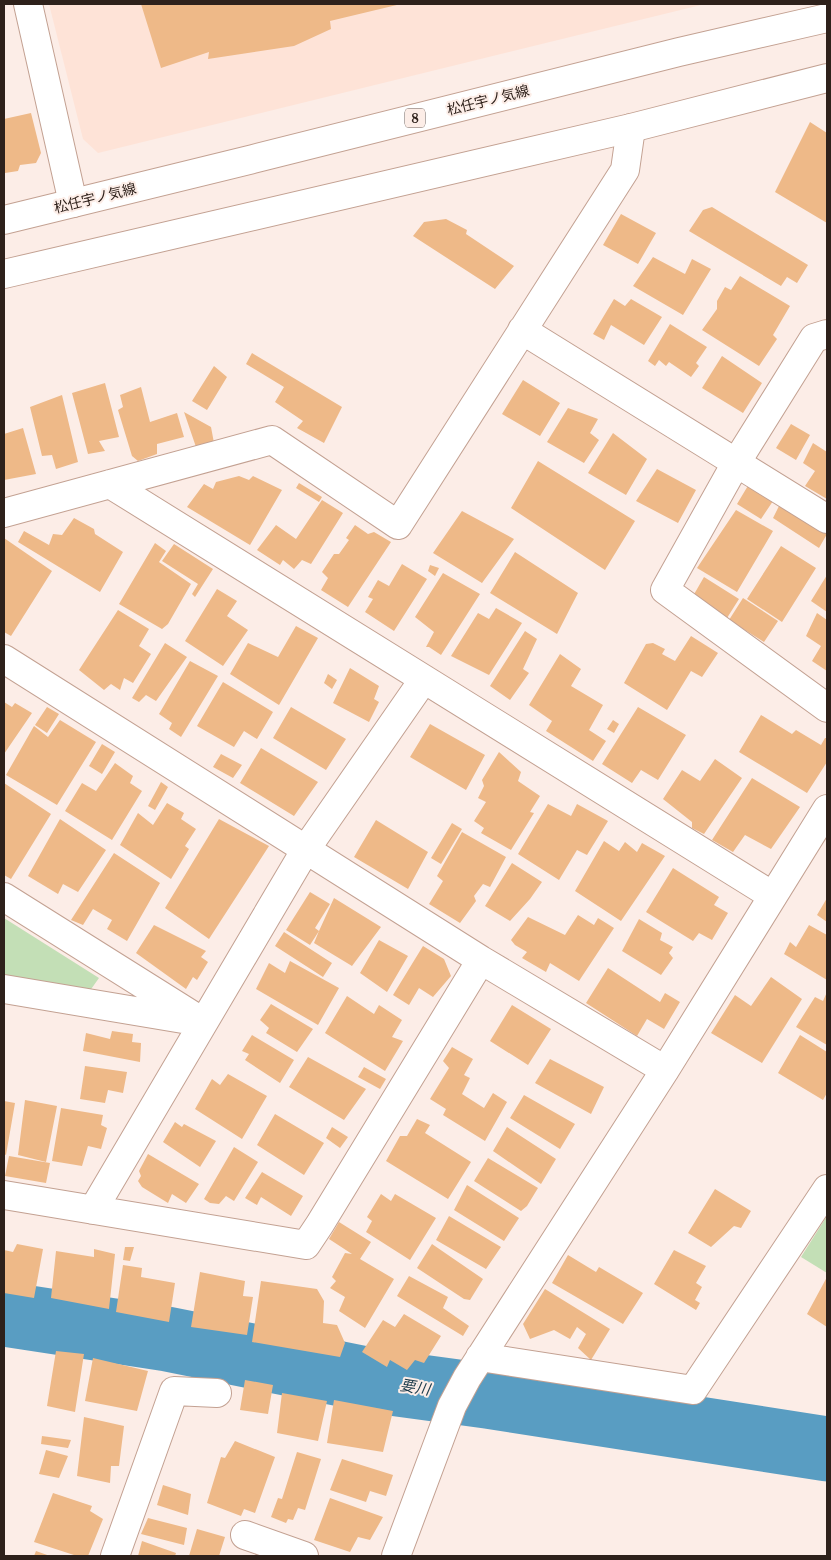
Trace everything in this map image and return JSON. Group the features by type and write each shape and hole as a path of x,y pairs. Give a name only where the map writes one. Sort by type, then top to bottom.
{"street":[{"path":"28,4 73,203"},
{"name":"松任宇ノ気線","path":"4,220 679,52 827,18"},
{"path":"4,274 631,128 827,78"},
{"path":"4,512 272,440 398,525 624,170 631,128"},
{"path":"522,330 827,519"},
{"path":"827,334 814,338 736,463 665,590 827,708"},
{"path":"110,484 773,896"},
{"path":"4,658 481,960 665,1070"},
{"path":"93,1210 306,849 424,679"},
{"path":"396,1556 452,1406 473,1367 665,1070 827,809"},
{"path":"4,897 203,1022"},
{"path":"4,1196 306,1245 481,960"},
{"path":"4,989 203,1022"},
{"path":"473,1367 693,1390 827,1189"},
{"path":"115,1556 174,1391 217,1393"},
{"path":"245,1535 304,1556"}],"shaded area":[{"path":"49,4 705,4 98,153 83,139"}],"green space":[{"path":"4,918 99,978 89,992 4,976"},
{"path":"827,1216 827,1273 801,1257"}],"building":[{"path":"141,4 401,4 330,21 331,29 294,46 208,59 209,52 161,68"},
{"path":"31,113 41,153 36,163 20,165 18,171 5,173 4,119"},
{"path":"810,122 827,133 827,223 775,192"},
{"path":"712,207 808,265 797,283 787,277 781,286 689,231 703,210"},
{"path":"621,214 656,233 638,264 603,245"},
{"path":"446,219 467,230 466,234 514,266 495,289 413,236 424,222"},
{"path":"653,257 685,274 692,259 711,269 683,315 633,286"},
{"path":"740,276 790,306 773,335 777,339 759,366 702,330 717,309 717,301 725,287 731,290"},
{"path":"614,299 625,306 631,299 662,317 644,345 611,325 604,340 593,334"},
{"path":"670,324 707,347 696,363 699,366 691,377 669,362 666,366 659,360 655,366 648,361"},
{"path":"252,353 342,407 324,443 297,428 303,421 275,402 284,387 246,364"},
{"path":"722,356 762,383 743,413 702,388"},
{"path":"214,366 227,377 207,410 192,401"},
{"path":"523,380 560,403 540,436 502,414"},
{"path":"105,383 119,437 99,441 105,451 88,454 72,393"},
{"path":"141,387 150,422 177,413 184,437 157,444 157,454 138,461 132,456 118,410 123,407 120,395"},
{"path":"62,395 78,462 56,469 52,455 42,456 30,407"},
{"path":"568,408 598,419 590,433 599,440 584,463 547,442"},
{"path":"184,412 211,427 214,443 196,447"},
{"path":"791,424 810,435 796,460 776,448"},
{"path":"23,428 36,474 4,480 4,434"},
{"path":"613,433 647,459 626,495 588,473"},
{"path":"813,443 827,452 827,499 805,486 815,471 803,463"},
{"path":"538,461 635,521 605,570 511,508"},
{"path":"657,469 696,490 678,523 636,501"},
{"path":"239,476 249,480 253,476 282,490 250,545 187,507 204,484 213,489 216,482"},
{"path":"752,479 777,495 761,519 737,504"},
{"path":"299,483 322,497 319,502 296,488"},
{"path":"322,500 343,513 311,564 302,560 294,569 283,560 280,565 257,550 276,525 296,539"},
{"path":"779,506 827,526 827,534 819,548 773,518"},
{"path":"736,510 773,531 737,592 697,568"},
{"path":"462,511 514,539 482,583 433,553"},
{"path":"74,518 94,529 95,534 123,552 100,592 18,542 24,531 49,545 53,534 62,535"},
{"path":"355,525 368,534 374,532 391,542 348,607 321,590 328,578 322,572 334,554 339,554 349,540 346,538"},
{"path":"4,538 52,571 11,636 4,632"},
{"path":"155,543 166,551 159,562 191,584 168,624 162,629 119,604"},
{"path":"174,544 213,569 195,597 192,594 198,584 162,561"},
{"path":"781,546 816,568 782,622 747,599"},
{"path":"515,552 578,593 557,634 490,593"},
{"path":"402,564 427,579 394,631 365,612 373,599 368,597 378,580 389,586"},
{"path":"430,565 439,568 435,576 428,571"},
{"path":"443,573 480,594 441,655 426,647 434,632 415,617"},
{"path":"827,575 827,612 811,601"},
{"path":"704,577 739,599 727,618 693,596"},
{"path":"217,589 237,601 227,616 248,630 223,666 185,641"},
{"path":"743,598 778,621 764,642 729,620"},
{"path":"496,608 522,623 489,675 451,656 478,613 489,619"},
{"path":"118,610 149,629 139,646 151,654 133,683 124,678 120,690 111,684 104,690 79,670"},
{"path":"817,613 827,620 827,671 812,661 821,646 806,636"},
{"path":"296,626 318,638 279,705 230,674 248,643 278,657"},
{"path":"525,631 537,639 523,669 529,673 510,700 490,686"},
{"path":"691,636 718,653 702,677 691,671 667,710 624,683 646,644 653,643 665,649 662,654 675,661"},
{"path":"165,643 187,657 156,701 146,695 139,702 132,698"},
{"path":"560,654 581,669 571,686 603,705 589,730 606,741 593,761 546,731 552,721 529,705"},
{"path":"190,661 218,676 181,737 169,729 172,723 159,714"},
{"path":"350,668 379,686 374,699 379,702 369,722 333,703"},
{"path":"328,674 337,680 332,689 324,683"},
{"path":"223,682 273,712 257,739 244,731 234,747 197,726"},
{"path":"4,702 12,707 15,703 32,713 4,754"},
{"path":"47,707 59,714 47,733 35,725"},
{"path":"291,707 346,739 326,770 273,738"},
{"path":"638,707 686,735 658,780 641,770 632,783 602,764"},
{"path":"761,715 792,734 796,730 821,745 825,738 827,738 827,762 807,793 739,752"},
{"path":"60,720 96,742 57,805 6,775 34,726 48,737"},
{"path":"613,720 619,724 614,733 607,729"},
{"path":"430,724 485,755 466,790 410,757"},
{"path":"102,744 115,752 102,774 89,766"},
{"path":"261,748 318,782 294,816 240,783"},
{"path":"499,752 521,772 518,781 540,796 530,812 534,813 511,850 481,833 484,828 474,821 486,802 478,798 484,786 482,780"},
{"path":"221,754 242,765 233,778 213,767"},
{"path":"715,759 742,778 704,834 692,828 692,822 663,799 682,770 700,781"},
{"path":"115,763 133,776 130,783 142,791 112,840 65,811 82,783 96,791"},
{"path":"752,778 800,807 771,849 745,835 733,852 712,840"},
{"path":"161,782 168,787 155,810 148,806"},
{"path":"4,783 51,814 11,879 4,875"},
{"path":"167,803 184,813 181,819 196,829 185,846 189,849 171,879 120,845 138,813 153,825"},
{"path":"548,804 571,816 577,804 608,821 587,855 577,850 559,880 518,854"},
{"path":"60,819 106,850 78,892 63,884 58,894 28,876"},
{"path":"219,819 269,846 209,939 165,908"},
{"path":"376,820 428,852 408,889 354,857"},
{"path":"452,823 462,829 441,864 431,858"},
{"path":"462,832 506,857 490,887 483,884 474,896 476,901 460,923 429,904 443,881 437,876"},
{"path":"604,841 619,851 625,842 637,852 642,843 665,856 621,921 575,891"},
{"path":"114,853 160,883 127,941 107,929 112,920 93,909 83,925 71,920"},
{"path":"512,863 542,882 530,899 510,921 485,906"},
{"path":"673,868 719,897 714,905 728,913 712,940 699,933 693,941 646,912"},
{"path":"310,892 330,904 315,928 319,931 310,945 286,930"},
{"path":"334,898 381,927 352,966 314,943"},
{"path":"827,898 827,922 817,915"},
{"path":"578,915 594,925 598,918 614,928 579,981 550,963 546,972 522,958 527,952 515,945 511,940 528,917 565,935"},
{"path":"639,919 662,933 660,940 673,947 669,953 673,958 661,975 622,951"},
{"path":"154,925 206,951 201,957 208,962 197,980 193,977 186,989 136,953"},
{"path":"809,925 827,935 827,980 784,954 790,942 796,947"},
{"path":"284,932 332,963 323,977 275,946"},
{"path":"379,940 408,956 387,992 360,973"},
{"path":"423,946 444,959 451,976 433,997 419,988 409,1005 393,995"},
{"path":"290,961 339,988 318,1025 256,989 269,963 285,973"},
{"path":"608,968 660,1002 665,993 680,1002 664,1029 647,1019 637,1036 586,1003"},
{"path":"771,977 802,999 762,1063 711,1033 735,995 751,1006"},
{"path":"827,992 827,1045 796,1027 815,997 823,1001"},
{"path":"347,996 374,1014 379,1005 402,1020 392,1037 403,1041 385,1071 325,1033"},
{"path":"271,1004 313,1029 297,1052 266,1033 269,1028 260,1020"},
{"path":"512,1005 551,1029 528,1065 490,1041"},
{"path":"112,1031 133,1034 132,1042 141,1043 140,1062 83,1051 86,1033 110,1039"},
{"path":"252,1035 294,1060 280,1083 245,1060 249,1054 242,1051"},
{"path":"800,1035 827,1052 827,1093 823,1100 778,1073"},
{"path":"452,1047 473,1059 464,1075 470,1078 462,1094 484,1108 493,1093 507,1102 485,1141 443,1115 446,1109 430,1099 449,1068 443,1061"},
{"path":"308,1057 366,1089 344,1120 289,1087"},
{"path":"550,1059 604,1087 591,1114 535,1083"},
{"path":"85,1066 127,1072 123,1093 108,1090 105,1103 80,1099"},
{"path":"364,1067 386,1079 380,1089 358,1077"},
{"path":"228,1074 267,1096 242,1139 195,1109 212,1079 220,1085"},
{"path":"524,1095 575,1124 560,1149 510,1118"},
{"path":"25,1100 57,1106 46,1162 18,1155"},
{"path":"4,1101 15,1103 6,1155 4,1154"},
{"path":"61,1108 103,1115 101,1125 107,1128 101,1149 88,1146 82,1166 52,1161"},
{"path":"275,1114 324,1143 304,1175 257,1145"},
{"path":"417,1119 430,1125 425,1133 471,1162 448,1199 386,1161 400,1136 407,1136"},
{"path":"175,1122 182,1127 184,1124 216,1141 200,1167 163,1142"},
{"path":"332,1127 348,1137 340,1148 326,1138"},
{"path":"507,1127 556,1159 541,1184 493,1151"},
{"path":"234,1147 258,1162 234,1201 226,1196 219,1204 210,1203 204,1199"},
{"path":"148,1154 199,1184 186,1203 172,1194 168,1203 142,1187 138,1181 141,1176 139,1171"},
{"path":"9,1156 50,1163 46,1183 5,1176"},
{"path":"488,1158 538,1188 527,1206 521,1211 474,1181"},
{"path":"262,1172 303,1196 291,1216 261,1197 257,1205 245,1198"},
{"path":"467,1185 519,1218 504,1241 454,1210"},
{"path":"715,1189 751,1211 741,1228 734,1226 711,1247 688,1233"},
{"path":"381,1194 391,1201 395,1194 436,1218 410,1260 366,1232 372,1221 367,1217"},
{"path":"449,1216 501,1247 486,1269 436,1240"},
{"path":"339,1222 371,1242 360,1259 394,1279 365,1328 339,1311 345,1297 330,1288 336,1281 332,1277 345,1253 352,1254 329,1239"},
{"path":"17,1244 43,1249 34,1298 4,1293 4,1250 13,1252"},
{"path":"432,1244 483,1279 470,1300 464,1299 417,1268"},
{"path":"125,1247 134,1247 130,1261 123,1260"},
{"path":"94,1249 115,1254 109,1309 51,1298 56,1251 94,1257"},
{"path":"674,1250 706,1266 696,1283 702,1287 695,1300 700,1303 696,1310 654,1284"},
{"path":"568,1255 596,1272 599,1267 643,1293 623,1324 552,1283"},
{"path":"123,1265 142,1268 141,1277 175,1283 169,1322 116,1312"},
{"path":"200,1272 245,1281 243,1296 253,1297 247,1335 191,1327"},
{"path":"409,1276 448,1297 443,1308 469,1326 463,1336 397,1296"},
{"path":"827,1277 827,1327 807,1314"},
{"path":"261,1281 317,1289 324,1301 323,1323 337,1325 345,1343 340,1357 252,1342"},
{"path":"545,1289 610,1329 591,1360 578,1348 586,1334 577,1327 570,1339 554,1330 530,1339 523,1324"},
{"path":"404,1314 441,1336 424,1363 415,1360 407,1370 390,1360 387,1367 362,1352 383,1320 395,1327"},
{"path":"56,1351 84,1354 75,1412 47,1406"},
{"path":"93,1358 148,1371 137,1411 85,1401"},
{"path":"245,1380 273,1385 268,1414 240,1410"},
{"path":"282,1393 327,1401 318,1441 277,1433"},
{"path":"334,1400 393,1411 383,1452 327,1443"},
{"path":"84,1417 124,1426 119,1466 111,1466 110,1483 77,1476"},
{"path":"42,1436 71,1440 68,1448 41,1444"},
{"path":"235,1441 275,1457 255,1513 244,1509 241,1516 207,1503 221,1457 225,1458"},
{"path":"46,1450 68,1456 59,1478 39,1474"},
{"path":"297,1452 321,1459 305,1510 298,1508 293,1520 288,1519 286,1523 271,1517 278,1498 282,1499"},
{"path":"342,1459 393,1475 386,1496 370,1491 366,1502 330,1490"},
{"path":"163,1485 191,1494 188,1515 157,1505"},
{"path":"53,1493 92,1506 90,1511 103,1519 88,1556 77,1556 34,1542"},
{"path":"330,1498 383,1517 370,1540 358,1537 350,1552 314,1540"},
{"path":"148,1518 187,1528 184,1545 141,1534"},
{"path":"197,1529 225,1537 219,1556 189,1556"},
{"path":"142,1541 176,1553 175,1556 138,1556"},
{"path":"36,1551 50,1556 34,1556"}],"waterway":[{"name":"要川","path":"4,1314 167,1339 376,1381 487,1396 827,1449"}]}
